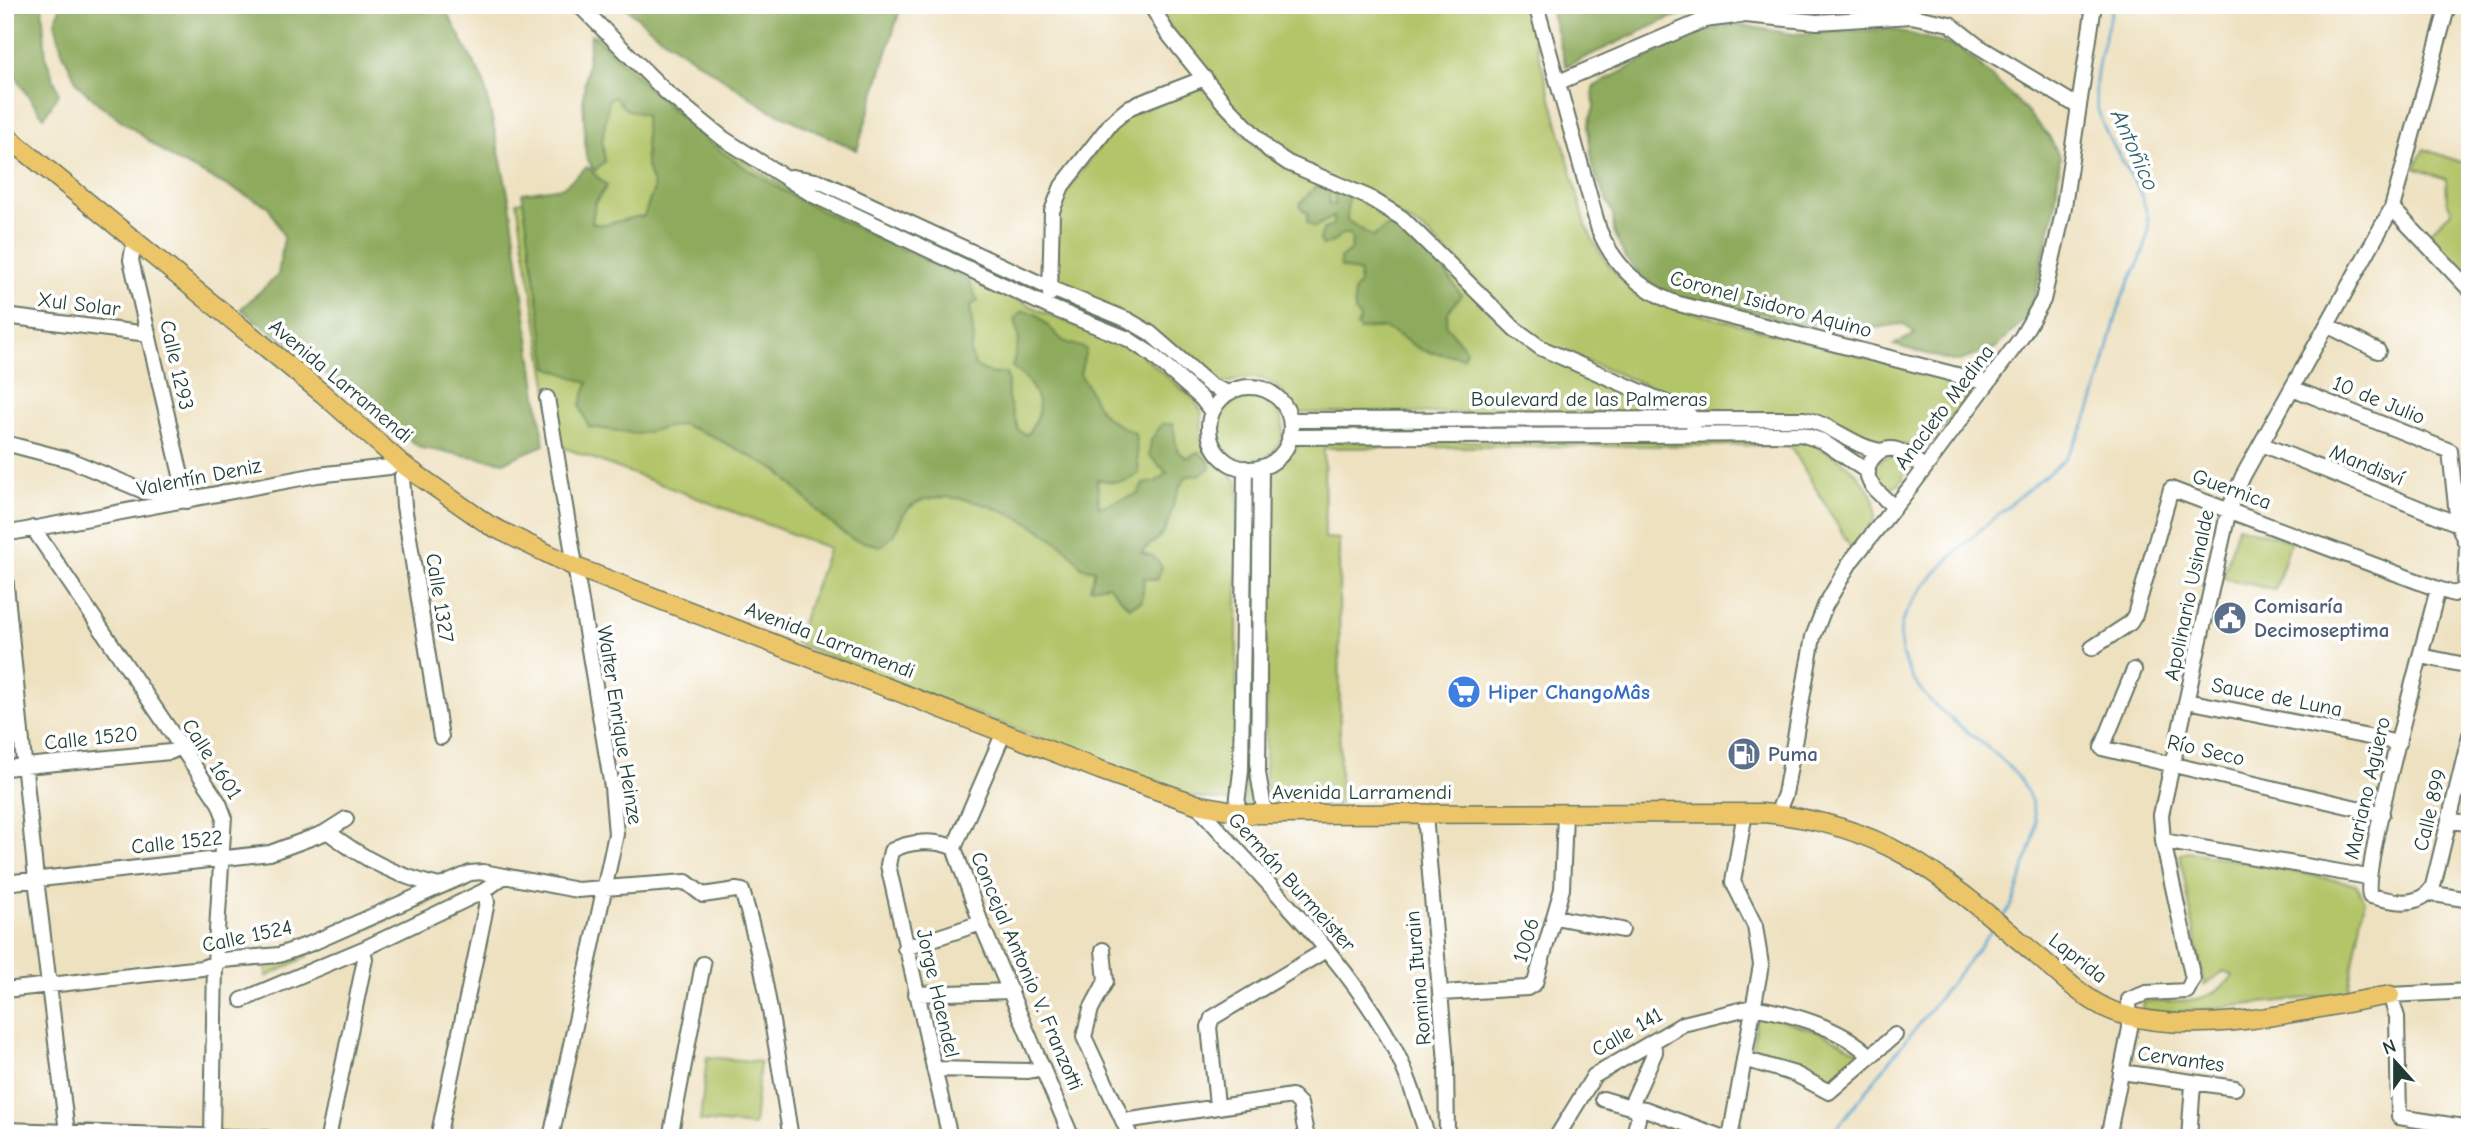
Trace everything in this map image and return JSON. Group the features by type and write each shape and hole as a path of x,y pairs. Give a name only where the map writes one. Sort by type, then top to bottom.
{"main road":[{"name":"Avenida Larramendi","path":"5,135 13,151 135,238 403,464 489,525 573,566 1004,732 1196,804 1236,813 1777,814"},
{"name":"Laprida","path":"1777,814 1838,825 1897,848 1934,870 2089,999 2129,1016 2183,1021 2245,1019 2390,995"}],"street":[{"path":"579,5 685,110 723,139 789,177 813,195 1047,306 1139,345 1201,398 1212,412"},
{"path":"1151,5 1166,30 1238,120 1269,150 1302,169 1368,197 1402,218 1533,343 1687,412 1694,427"},
{"name":"Coronel Isidoro Aquino","path":"1536,5 1600,230 1617,262 1642,287 1675,303 1988,383"},
{"path":"1932,5 1950,24 1978,46 2079,107"},
{"name":"Anacleto Medina","path":"1777,814 1785,794 1818,621 1851,561 1925,468 2029,328 2046,292 2063,213 2094,5"},
{"name":"Apolinario Usinalde","path":"2129,1016 2129,1000 2134,996 2178,994 2187,991 2193,979 2163,841 2161,815 2229,509 2261,444 2392,208 2448,5"},
{"path":"1559,82 1683,27 1722,17 1745,15 1817,22 1911,16 1950,24"},
{"path":"1047,306 1052,289 1051,220 1054,203 1062,186 1112,122 1130,107 1205,78"},
{"path":"789,177 821,182 1052,289 1139,326 1212,386 1228,393"},
{"path":"2392,208 2470,290"},
{"name":"Calle 1293","path":"135,238 131,260 186,497"},
{"name":"Xul Solar","path":"5,316 148,334"},
{"path":"2327,325 2378,351"},
{"path":"1247,387 1266,391 1282,402 1290,420 1289,437 1278,457 1261,467 1245,468 1231,464 1216,451 1209,432 1212,412 1228,393 1247,387"},
{"name":"10 de Julio","path":"2292,388 2450,451 2458,524"},
{"name":"Walter Enrique Heinze","path":"547,398 615,814 616,834 551,1138"},
{"name":"Boulevard de las Palmeras","path":"1289,437 1694,427 1804,419 1823,423 1867,448 1901,452 1925,468"},
{"name":"Boulevard de las Palmeras","path":"1290,420 1694,427 1807,435 1822,441 1867,472 1871,484 1895,507"},
{"path":"5,443 70,460 146,492 186,497"},
{"name":"Mandisví","path":"2261,444 2458,524"},
{"path":"1867,472 1871,460 1881,451"},
{"name":"Valentín Deniz","path":"5,534 186,497 403,464"},
{"name":"Calle 1327","path":"403,464 401,482 404,506 441,737"},
{"path":"1261,467 1258,773 1265,814"},
{"path":"1236,813 1241,771 1245,468"},
{"name":"Guernica","path":"2092,648 2130,623 2135,615 2171,489 2454,594 2465,589 2467,575 2467,546 2458,524"},
{"name":"Calle 1601","path":"33,528 219,803 225,825 215,963 212,1135"},
{"path":"5,576 9,656 25,766 66,1132"},
{"name":"Mariano Agüero","path":"2163,841 2368,877 2438,589"},
{"path":"2421,656 2470,666"},
{"name":"Río Seco","path":"2134,670 2102,748 2382,814"},
{"name":"Sauce de Luna","path":"2188,701 2399,743"},
{"path":"954,848 1004,732"},
{"name":"Calle 899","path":"2428,893 2433,886 2467,758 2470,735"},
{"name":"Calle 1520","path":"5,768 170,752 181,747"},
{"name":"Germán Burmeister","path":"1196,804 1290,905 1326,950 1393,1046 1428,1138"},
{"path":"1730,1138 1761,965 1760,946 1752,919 1739,897 1733,877 1745,813"},
{"name":"1006","path":"1441,993 1532,986 1555,916 1564,878 1564,814"},
{"name":"Romina Iturain","path":"1425,815 1447,1081 1447,1138"},
{"name":"Calle 1522","path":"5,883 270,853 327,831 346,819"},
{"path":"2449,820 2470,824"},
{"path":"327,831 358,855 387,869 440,886"},
{"name":"Concejal Antonio V. Franzotti","path":"889,858 898,847 937,842 954,848 981,923 1072,1138"},
{"name":"Jorge Haendel","path":"889,858 905,948 950,1138"},
{"name":"Calle 1524","path":"5,990 202,968 215,963 279,955 470,873 505,876"},
{"path":"242,1000 363,949 484,891 505,876 577,890 686,882 703,895 742,891 774,1029 791,1138"},
{"path":"2368,877 2370,896 2413,902 2428,893 2470,900"},
{"path":"438,1138 487,902 484,891"},
{"path":"1555,916 1622,930"},
{"path":"905,948 981,923"},
{"path":"312,943 328,963"},
{"path":"328,1138 365,959 363,949"},
{"path":"1103,950 1106,981 1091,1009 1084,1037 1131,1138"},
{"path":"1217,1105 1209,1027 1212,1018 1326,950"},
{"path":"670,1138 703,964"},
{"path":"916,994 1011,991"},
{"name":"Laprida","path":"2390,995 2470,991"},
{"path":"2390,995 2397,1017 2399,1117 2470,1128"},
{"path":"1752,1007 1818,1026 1859,1045 1870,1056"},
{"name":"Calle 141","path":"1556,1138 1590,1079 1691,1021 1752,1007"},
{"path":"2108,1138 2129,1016"},
{"path":"1744,1059 1795,1074 1829,1092 1895,1035"},
{"path":"1633,1138 1639,1119 1634,1108 1655,1052 1652,1043"},
{"path":"934,1069 1043,1068"},
{"name":"Cervantes","path":"2121,1072 2235,1088"},
{"path":"2189,1138 2193,1084"},
{"path":"1124,1121 1286,1096 1297,1099 1307,1138"},
{"path":"1603,1099 1724,1138"},
{"path":"5,1130 266,1138"}],"green space":[{"path":"5,5 42,5 46,59 59,93 44,117 12,66 6,40"},
{"path":"61,5 443,5 484,82 510,203 544,445 504,462 421,448 241,309 278,275 284,237 268,206 175,160 99,104 78,85 62,51 55,22"},
{"path":"623,5 899,5 900,10 857,150 768,109 658,35"},
{"path":"1157,5 1525,5 1586,225 1599,252 1626,284 1664,305 1969,384 1970,394 1930,445 1879,445 1817,415 1727,412 1699,406 1550,347 1519,325 1423,229 1279,151 1246,122 1175,34"},
{"path":"1549,5 1717,5 1670,18 1566,66"},
{"path":"1734,24 1793,34 1892,29 1961,48 2017,101 2049,136 2060,158 2055,206 2035,295 2025,319 1994,349 1956,362 1894,345 1915,334 1904,324 1856,330 1806,325 1785,326 1768,315 1671,297 1644,279 1625,258 1614,231 1613,214 1593,170 1588,127 1594,107 1593,87 1692,34"},
{"path":"596,29 691,124 774,181 1043,312 1137,351 1195,400 1202,413 1201,437 1207,453 1238,482 1236,773 1231,802 1188,796 795,643 829,548 557,445 517,202 564,192 591,169"},
{"path":"591,34 685,121 747,169 808,204 969,281 978,301 970,306 974,340 970,351 975,366 992,374 1006,373 1008,399 1018,430 1027,435 1036,420 1039,408 1032,387 1012,367 1019,340 1015,318 1023,311 1036,314 1063,341 1086,349 1080,374 1104,415 1135,433 1139,473 1129,480 1119,482 1097,479 1099,507 1138,494 1143,484 1155,482 1167,473 1149,455 1151,440 1162,424 1173,424 1177,450 1187,458 1199,452 1209,462 1210,468 1199,475 1187,476 1178,490 1163,533 1141,553 1153,556 1162,567 1157,580 1144,578 1142,601 1129,607 1108,585 1090,588 1095,570 1081,567 1069,552 1051,537 1002,510 949,498 926,499 909,508 892,536 880,546 852,539 828,521 778,471 710,435 681,424 638,434 589,427 580,406 588,383 548,367 522,193 563,187 587,167 607,186 595,203 592,223 605,224 644,216 654,188 646,164 645,115 625,109 615,97 609,99 602,142 605,161 595,171 586,157 583,97"},
{"path":"1200,87 1208,92 1237,127 1265,154 1355,196 1405,227 1507,327 1641,399 1638,408 1632,413 1301,413 1271,382 1254,378 1215,382 1165,339 1058,285 1056,221 1060,200 1122,118"},
{"path":"2424,149 2463,163 2470,155 2470,277 2426,236 2452,211 2447,202 2446,179 2414,168"},
{"path":"1317,185 1330,192 1329,205 1335,205 1334,195 1340,192 1348,195 1347,220 1373,237 1392,223 1418,241 1419,248 1436,260 1461,295 1448,312 1446,325 1466,350 1463,358 1425,351 1386,329 1360,330 1357,326 1360,318 1355,312 1354,291 1359,284 1360,273 1341,267 1340,259 1351,250 1352,239 1349,234 1342,234 1335,241 1323,246 1320,240 1323,230 1333,225 1333,217 1314,227 1307,222 1308,212 1303,211 1300,204"},
{"path":"1250,395 1263,398 1273,405 1280,415 1283,428 1280,441 1273,451 1263,458 1250,461 1237,458 1227,451 1220,441 1217,428 1220,415 1227,405 1237,398"},
{"path":"1800,440 1838,458 1851,468 1870,492 1875,505 1875,518 1852,550 1790,445 1324,448 1325,538 1339,539 1340,802 1336,806 1273,805 1269,801 1265,777 1267,475 1279,467 1299,445 1304,442"},
{"path":"1889,457 1895,458 1903,466 1903,478 1895,486 1889,487 1883,486 1875,478 1874,472 1875,466 1883,458"},
{"path":"1251,478 1254,478 1256,800 1251,807 1244,802"},
{"path":"2238,526 2291,541 2275,590 2223,578"},
{"path":"2187,851 2356,884 2365,900 2347,994 2175,1012 2142,1011 2144,1001 2182,1001 2204,997 2224,986 2233,976 2224,971 2204,985 2180,855"},
{"path":"473,879 471,884 323,948 318,947"},
{"path":"310,951 308,956 266,977 266,959"},
{"path":"1757,1012 1821,1032 1864,1054 1831,1086 1751,1057"},
{"path":"707,1057 760,1062 754,1126 700,1121"}],"waterway":[{"name":"Antoñico","path":"2003,917 2015,897 2032,844 2035,818 2028,793 2013,771 1994,753 1929,700 1913,678 1902,653 1900,630 1913,602 1950,558 1998,514 2063,461 2075,443 2092,405 2121,301 2143,252 2148,232 2145,205 2108,135 2097,105 2098,68 2114,5"},
{"path":"1836,1129 1994,928"}],"place":[{"name":"Comisaría Decimoseptima","path":"2230,618"},
{"name":"Hiper ChangoMâs","path":"1464,692"},
{"name":"Puma","path":"1744,754"}]}
